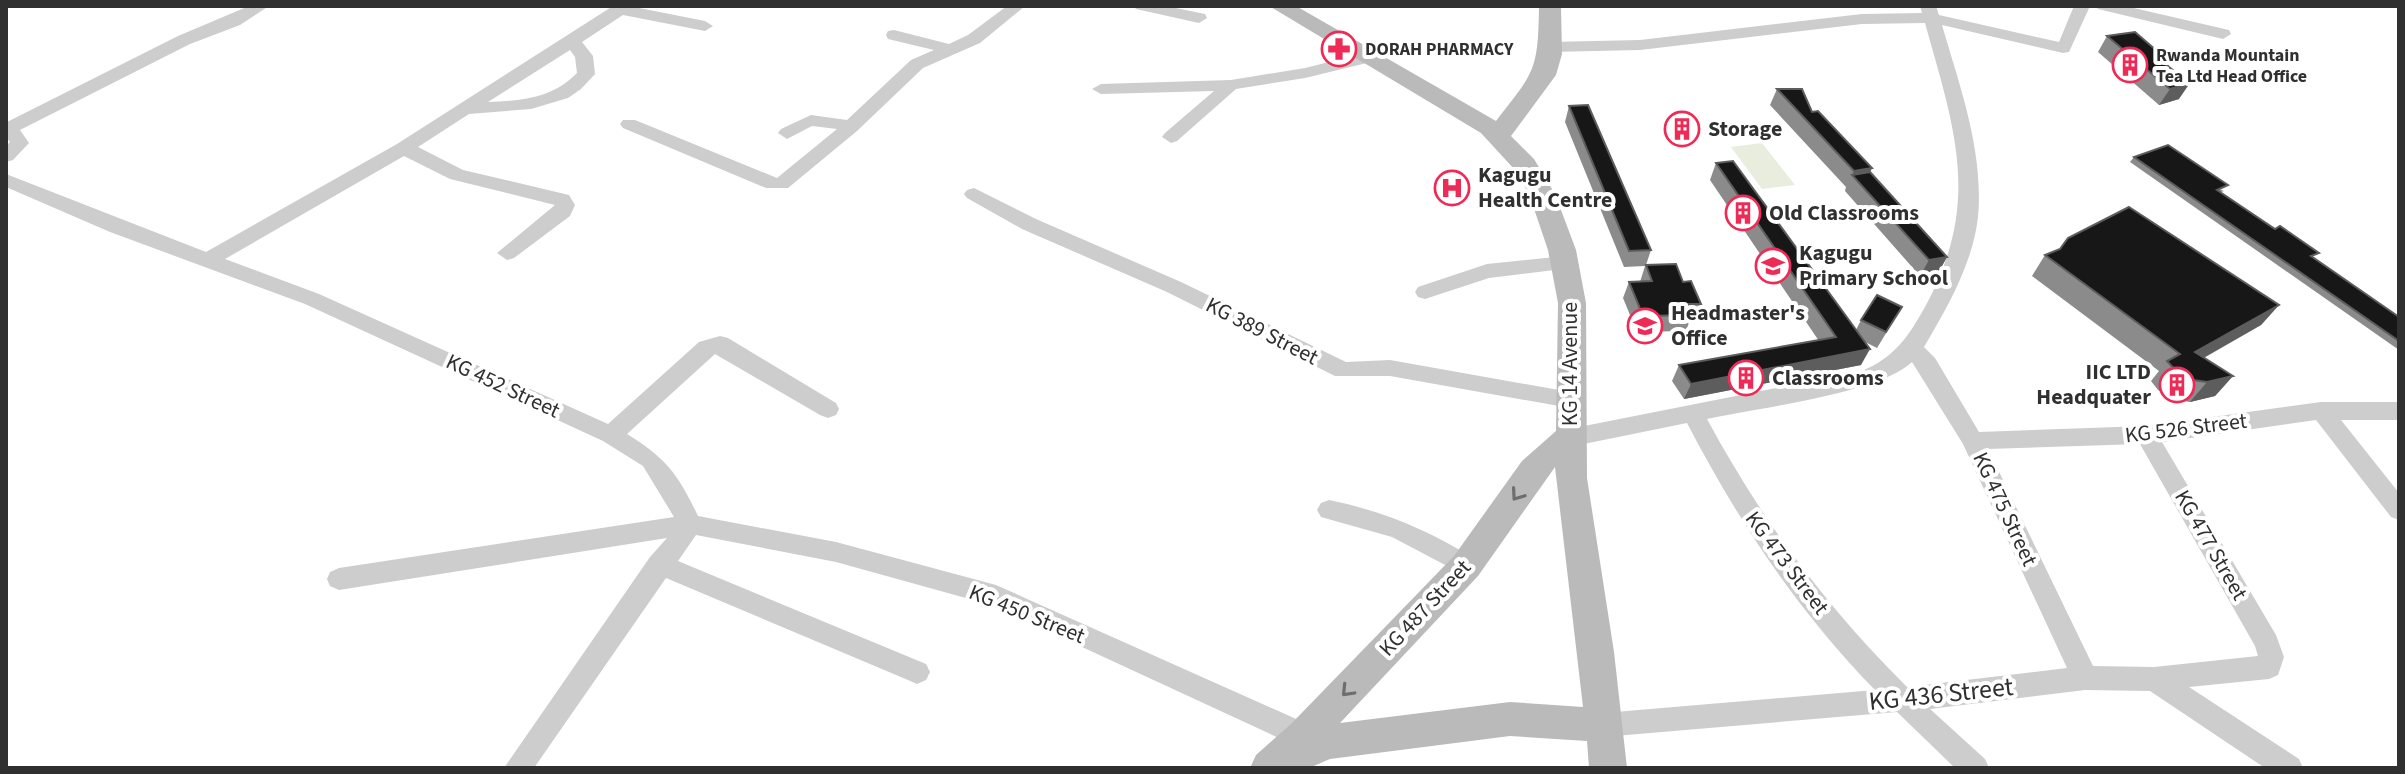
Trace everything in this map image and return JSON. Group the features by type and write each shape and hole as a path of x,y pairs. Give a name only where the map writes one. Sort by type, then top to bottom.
{"main road":[{"name":"KG 14 Avenue","path":"1280,6 1470,115 1499,135 1525,165 1542,194 1564,263 1572,303 1571,478 1595,638 1608,768"},
{"path":"1499,135 1544,75 1550,47 1550,6"},
{"name":"KG 487 Street","path":"1269,767 1304,736 1466,566 1533,470 1569,438"},
{"path":"1269,767 1329,742 1510,719 1603,725"}],"street":[{"path":"6,156 17,150 20,143 10,130 13,126 184,40 234,21 261,6"},
{"path":"629,124 773,184 781,184 851,127 917,64 974,39 1017,6"},
{"path":"1142,6 1199,18"},
{"path":"1550,47 1640,45 1929,12 2063,48 2073,35 2082,6"},
{"path":"2104,6 2223,34 2181,6"},
{"path":"206,261 404,148 620,8 705,26"},
{"path":"1569,438 1866,378 1897,366 1912,348 1949,282 1968,217 1966,165 1929,12"},
{"path":"894,35 951,49"},
{"path":"464,109 534,104 551,99 581,82 586,74 584,56 572,41"},
{"path":"1101,89 1231,85 1305,73 1369,57"},
{"path":"1171,137 1231,85"},
{"path":"787,133 802,121 814,118 851,127"},
{"path":"404,148 457,175 562,200 565,205 563,211 507,253"},
{"name":"KG 452 Street","path":"6,180 206,261 312,299 611,435 651,460 677,497 690,524"},
{"name":"KG 389 Street","path":"974,194 1029,224 1174,287 1343,370 1390,368 1570,400"},
{"path":"1425,292 1487,271 1564,263"},
{"path":"611,435 707,348 720,344 828,409"},
{"name":"KG 475 Street","path":"1912,348 1927,364 1973,441 2085,678"},
{"path":"2321,411 2399,510"},
{"name":"KG 526 Street","path":"1973,441 2146,435 2321,411 2399,411"},
{"name":"KG 473 Street","path":"1693,413 1741,501 1781,561 1900,700 1975,768"},
{"name":"KG 477 Street","path":"2146,435 2267,643 2271,657"},
{"path":"1329,510 1371,517 1416,535 1466,566"},
{"path":"518,768 690,524"},
{"name":"KG 450 Street","path":"339,579 690,524 836,552 996,596 1304,736"},
{"path":"659,564 917,672"},
{"name":"KG 436 Street","path":"1603,725 1900,700 2085,678 2154,679 2269,667 2271,657"},
{"path":"2154,679 2289,768"}],"green space":[{"path":"1762,143 1795,185 1762,189 1731,147"}],"building":[{"path":"2135,32 2171,63 2165,64 2190,83 2170,89 2107,36"},
{"path":"1777,89 1802,89 1812,112 1818,111 1872,168 1854,171"},
{"path":"1588,105 1651,250 1629,251 1569,106"},
{"path":"2168,145 2228,185 2217,190 2275,229 2280,226 2319,253 2311,256 2399,317 2399,341 2134,157"},
{"path":"1733,161 1870,349 1691,384 1679,365 1836,337 1716,163"},
{"path":"1870,172 1947,257 1929,260 1852,175"},
{"path":"2129,207 2279,305 2195,352 2233,376 2207,382 2193,380 2175,370 2167,361 2180,354 2045,255 2060,249 2068,238"},
{"path":"1676,264 1683,282 1691,281 1701,304 1688,304 1692,315 1643,316 1629,282 1652,281 1646,265"},
{"path":"1877,295 1902,307 1886,332 1861,320"}],"place":[{"name":"DORAH PHARMACY","path":"1339,49"},
{"name":"Rwanda Mountain Tea Ltd Head Office","path":"2130,65"},
{"name":"Storage","path":"1682,129"},
{"name":"Kagugu Health Centre","path":"1452,188"},
{"name":"Old Classrooms","path":"1743,213"},
{"name":"Kagugu Primary School","path":"1773,266"},
{"name":"Headmaster's Office","path":"1645,326"},
{"name":"Classrooms","path":"1746,378"},
{"name":"IIC LTD Headquater","path":"2177,385"}]}
